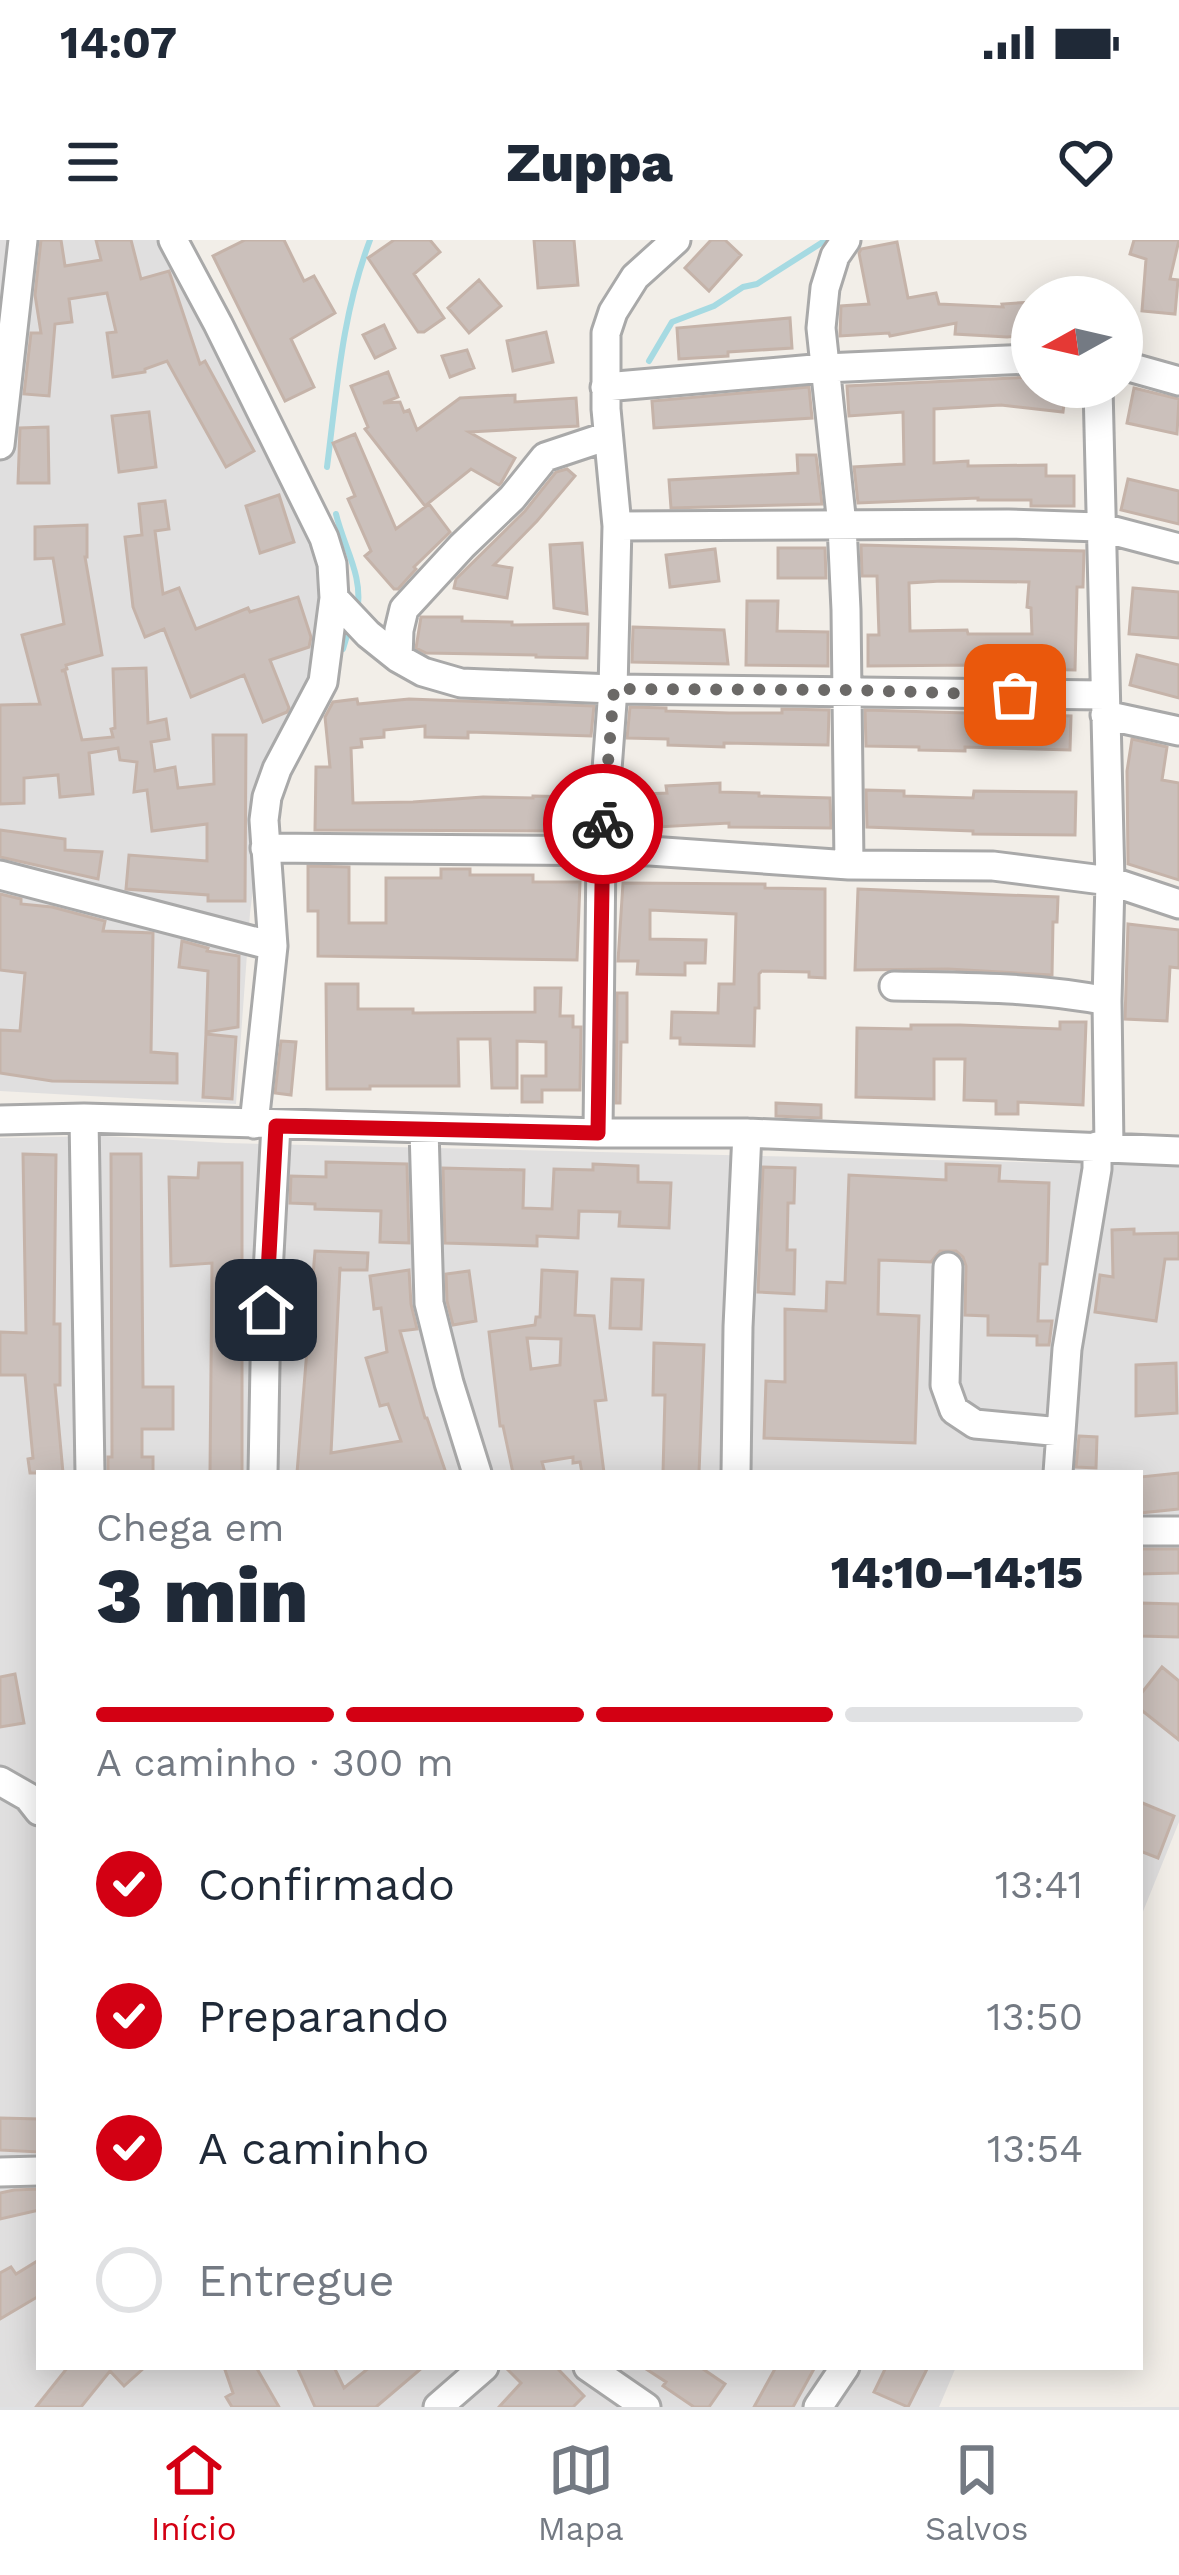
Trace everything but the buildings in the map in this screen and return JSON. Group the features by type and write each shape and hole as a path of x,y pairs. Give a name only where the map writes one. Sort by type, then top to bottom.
{"street":[{"path":"0,445 23,240"},
{"path":"173,240 324,538 332,564 334,598 322,682 277,769 264,820 273,946 265,1125 263,1470"},
{"path":"598,1133 601,850 614,689 617,526 605,387 606,333 635,277 676,240"},
{"path":"847,240 836,256 826,288 821,328 842,525 849,690 849,865"},
{"path":"605,387 825,368 1011,360"},
{"path":"1143,371 1179,381"},
{"path":"1058,1470 1067,1349 1103,1147 1110,881 1098,408"},
{"path":"398,658 404,609 512,498 545,457 608,436"},
{"path":"617,526 1100,527 1179,548"},
{"path":"334,598 398,658 423,672 461,683 970,695 1105,705 1179,731"},
{"path":"265,848 650,851 849,865 993,866 1110,881 1179,904"},
{"path":"0,875 273,946"},
{"path":"894,986 1004,988 1107,1001"},
{"path":"84,1118 90,1470"},
{"path":"0,1120 747,1133 1179,1151"},
{"path":"424,1129 429,1303 476,1470"},
{"path":"736,1470 747,1133"},
{"path":"947,1268 945,1385 954,1410 975,1424 1061,1432"},
{"path":"1143,1531 1179,1531"},
{"path":"0,1780 28,1796 36,1807"},
{"path":"0,2172 36,2171"},
{"path":"438,2407 481,2370"},
{"path":"592,2370 646,2407"},
{"path":"818,2407 843,2370"}],"shaded area":[{"path":"0,240 156,240 328,567 310,688 270,753 250,913 236,1104 0,1091"},
{"path":"103,1136 1179,1166 1179,1822 1143,1912 1143,1470 36,1470 36,2370 955,2370 939,2407 0,2407 0,1138"}],"waterway":[{"path":"327,467 347,324 370,240"},
{"path":"649,361 672,322 757,284 826,240"},
{"path":"336,514 356,574 357,612"},
{"path":"343,649 349,629"}],"way so far":[{"path":"603,824 614,689 1015,695"}],"route":[{"path":"266,1310 276,1126 598,1133 603,824"}]}
